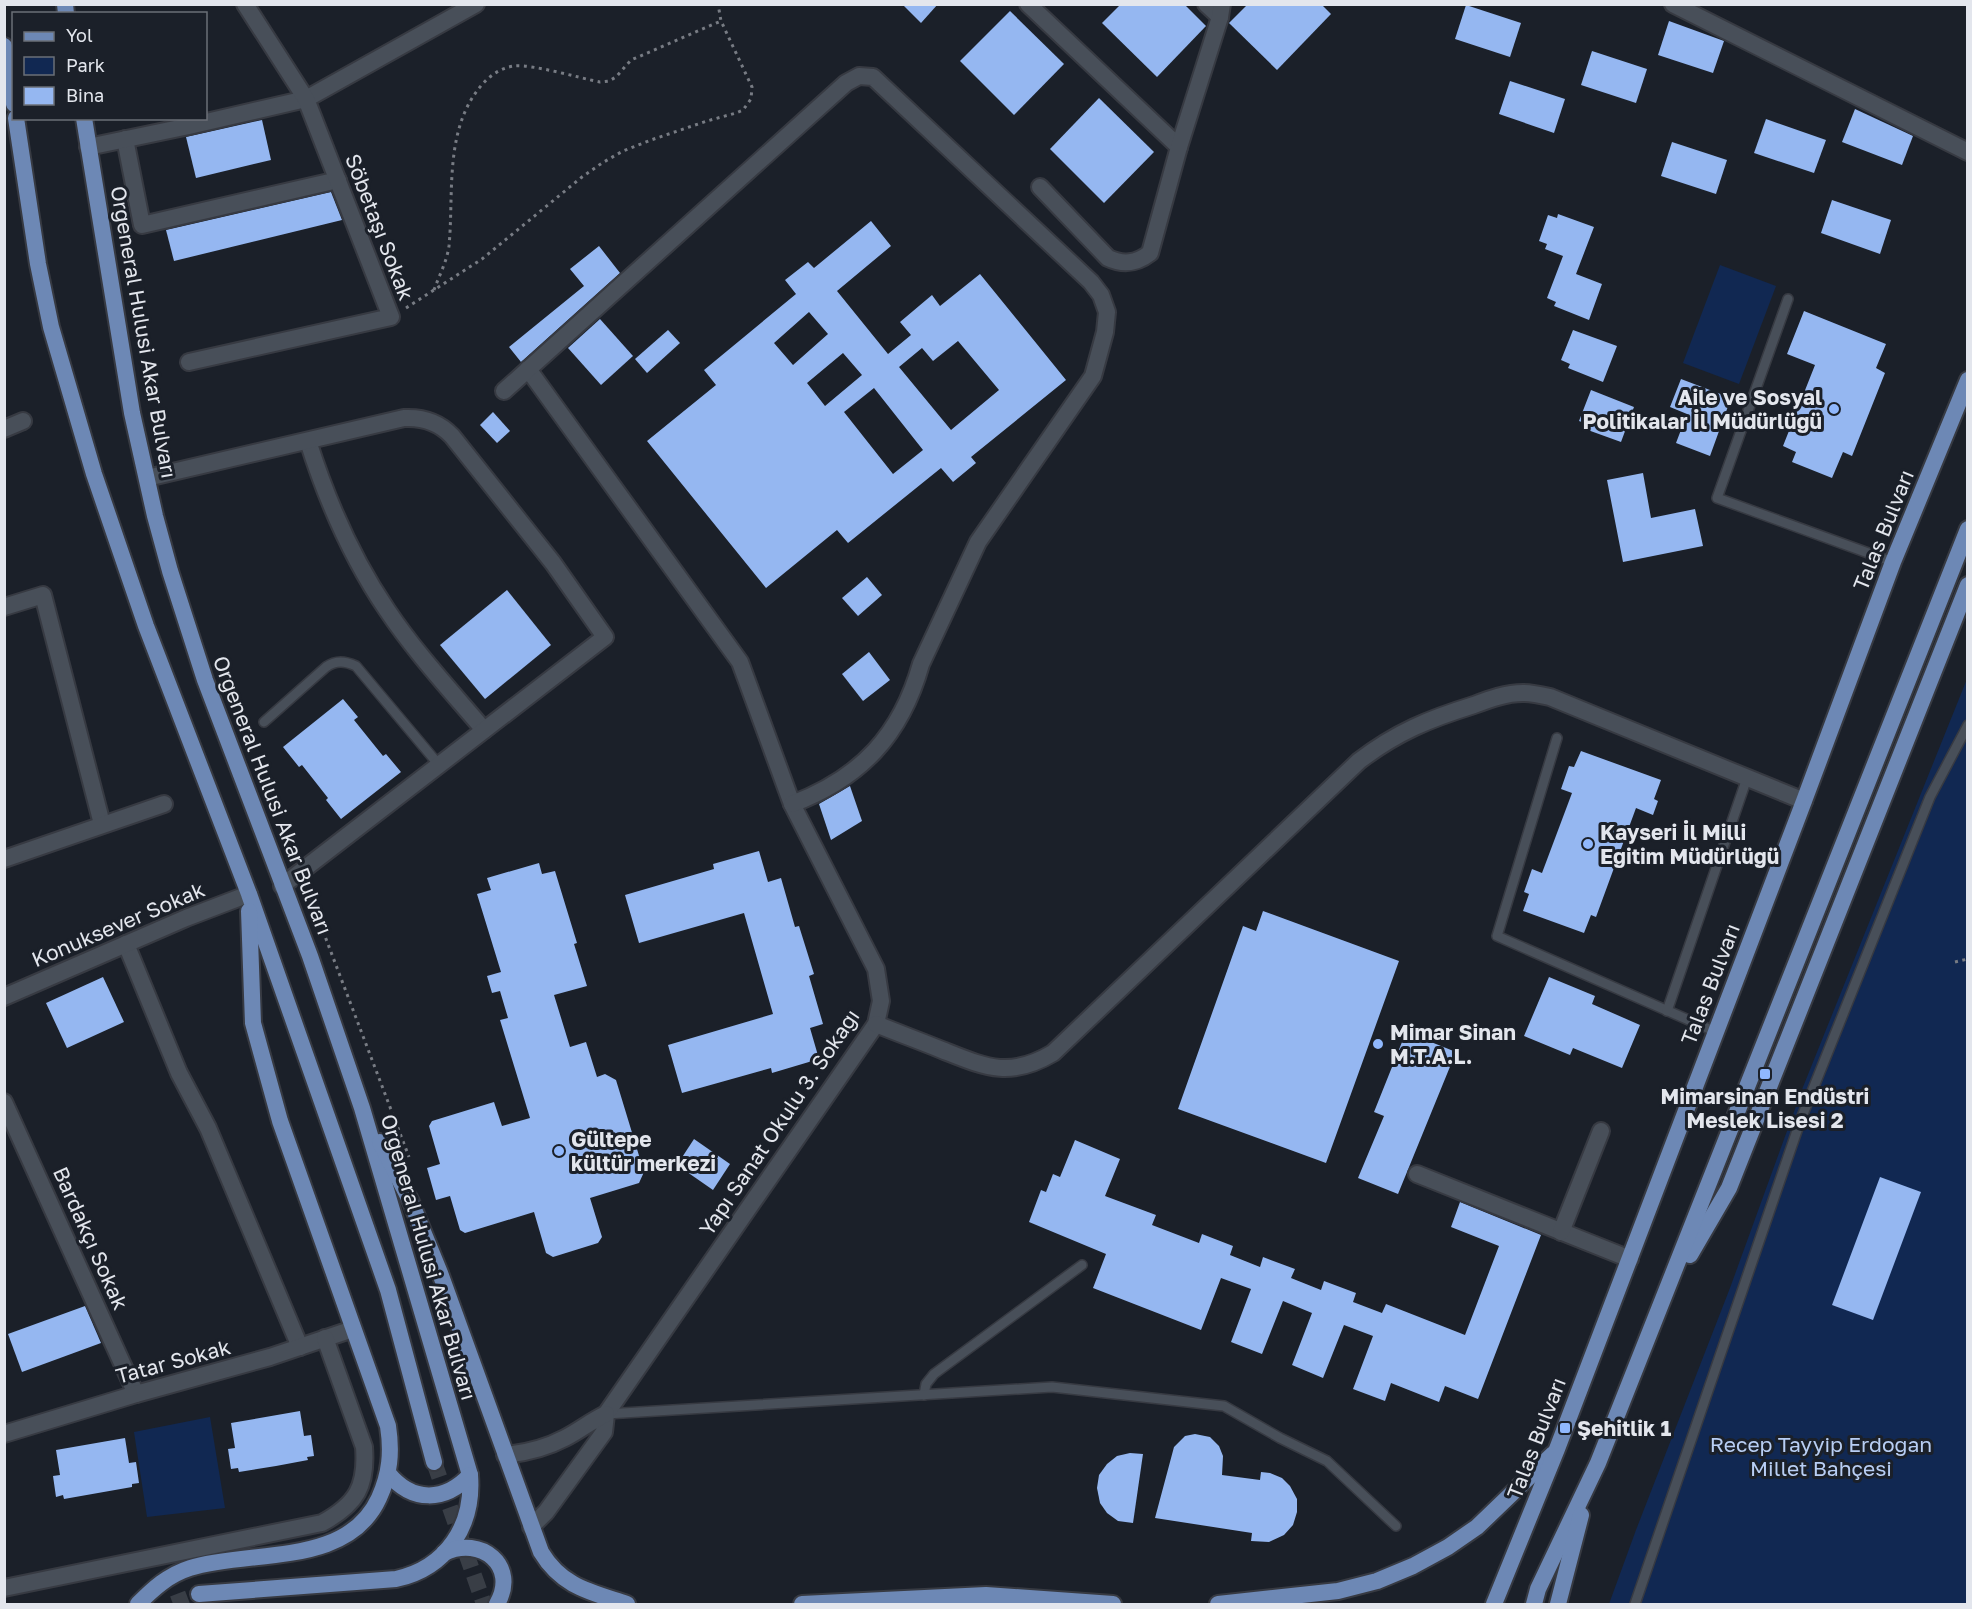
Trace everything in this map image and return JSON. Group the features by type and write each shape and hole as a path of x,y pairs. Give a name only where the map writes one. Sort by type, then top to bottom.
{"main road":[{"path":"4,46 12,92"},
{"path":"16,120 38,264 51,327 94,474 138,604 249,894 388,1290 434,1462"},
{"name":"Orgeneral Hulusi Akar Bulvarı","path":"84,120 132,413 155,516 186,626 204,680 310,956 362,1108 470,1475 470,1503 466,1517 457,1536 443,1553"},
{"name":"Talas Bulvarı","path":"1494,1605 1630,1259 1893,562 1968,380"},
{"path":"1534,1605 1538,1589 1592,1477 1968,529"},
{"path":"1660,1305 1729,1188 1968,585"},
{"path":"138,1605 168,1577 189,1568 332,1543 345,1536 369,1515 381,1495 388,1473 391,1450 388,1426 280,1120 253,1023 249,894"},
{"path":"362,1108 411,1202 440,1273 531,1527 547,1562 565,1580 576,1587 627,1605"},
{"path":"1218,1605 1338,1591 1377,1581 1413,1566 1448,1547 1477,1527 1557,1449"},
{"path":"388,1473 404,1489 424,1496 435,1496 454,1489 470,1475"},
{"path":"1558,1605 1592,1477"},
{"path":"199,1594 396,1579 422,1570 443,1553 460,1547 469,1547 478,1548 498,1562 504,1578 497,1605"},
{"path":"802,1605 986,1594 1113,1605"}],"street":[{"path":"207,118 306,99 476,4"},
{"path":"1028,4 1179,147"},
{"path":"1040,187 1108,258 1123,263 1138,261 1150,253 1179,147 1221,11 1206,4"},
{"path":"1673,4 1968,152"},
{"name":"Söbetaşı Sokak","path":"189,362 391,317 306,99 252,7"},
{"path":"504,392 846,83 859,76 873,77 1101,295 1107,312 1107,322 1093,376 978,542 921,664 915,685 897,723 878,748 854,772 814,796 792,804"},
{"path":"88,147 188,122"},
{"path":"125,139 142,225 338,180"},
{"name":"Yapı Sanat Okulu 3. Sokağı","path":"528,369 740,662 792,804 876,969 881,1001 876,1024 606,1414 604,1432 546,1512 531,1527"},
{"path":"147,478 404,418 423,419 440,425 452,436 553,563 605,637 282,886"},
{"path":"4,429 23,421"},
{"path":"308,441 319,478 334,514 370,585 407,637 484,730"},
{"path":"4,607 43,595 102,824"},
{"path":"876,1024 984,1066 1019,1068 1042,1060 1053,1053 1359,761 1413,726 1496,697 1522,693 1550,697 1804,801"},
{"path":"4,859 164,804"},
{"name":"Konuksever Sokak","path":"4,998 126,944 249,894"},
{"path":"126,944 179,1073 208,1128 300,1347"},
{"name":"Bardakçı Sokak","path":"4,1102 136,1394"},
{"path":"1561,1232 1601,1131"},
{"path":"1417,1174 1630,1259"},
{"name":"Tatar Sokak","path":"4,1434 270,1357 353,1329"},
{"path":"4,1588 322,1522 339,1514 352,1501 362,1485 366,1466 364,1447 325,1338"},
{"name":"Yapı Sanat Okulu 3. Sokağı","path":"505,1455 551,1445 606,1414"}],"lane":[{"path":"1788,299 1717,498 1893,562"},
{"path":"264,722 331,664 342,661 356,666 439,765"},
{"path":"1635,1605 1801,1119 1930,797 1968,725"},
{"path":"1557,738 1497,936 1716,1032"},
{"path":"1667,1011 1747,778"},
{"path":"924,1395 926,1384 934,1374 1082,1265"},
{"path":"606,1414 1052,1387 1224,1406 1280,1438 1327,1461 1396,1526"}],"path":[{"path":"391,317 482,259 602,163 623,151 651,140 743,110 751,99 752,87 722,21 718,4"},
{"path":"433,291 449,249 453,160 457,139 468,105 491,76 505,68 523,66 600,82 609,81 632,60 722,21"},
{"path":"1955,962 1968,959"}],"green space":[{"path":"1720,265 1776,286 1739,384 1683,363"},
{"name":"Recep Tayyip Erdoğan Millet Bahçesi","path":"1967,679 1967,1604 1609,1604 1730,1288 1803,1087"},
{"path":"210,1417 225,1508 147,1517 134,1432"}],"building":[{"path":"902,4 938,4 921,23"},
{"path":"1121,4 1184,4 1206,26 1157,77 1102,23"},
{"path":"1248,4 1321,4 1331,14 1277,70 1229,23"},
{"path":"1466,5 1521,23 1510,57 1455,39"},
{"path":"1010,11 1064,64 1014,115 960,61"},
{"path":"1669,21 1724,41 1713,73 1658,55"},
{"path":"1592,51 1647,69 1636,103 1581,85"},
{"path":"1510,81 1565,99 1554,133 1499,114"},
{"path":"1099,98 1154,152 1104,203 1050,149"},
{"path":"1855,109 1913,136 1902,165 1842,142"},
{"path":"1766,119 1826,140 1814,173 1754,153"},
{"path":"262,120 271,160 196,178 186,137"},
{"path":"1672,142 1727,160 1716,194 1661,176"},
{"path":"331,192 342,220 174,261 166,230"},
{"path":"1832,200 1891,220 1880,254 1821,233"},
{"path":"1558,214 1594,227 1576,274 1602,284 1589,320 1554,306 1556,302 1547,298 1563,256 1545,249 1547,244 1539,241 1548,215 1557,218"},
{"path":"871,221 891,246 837,291 888,354 911,335 900,322 932,295 940,306 980,274 1066,380 971,457 976,463 953,482 941,468 848,543 837,530 766,588 647,441 716,385 704,370 796,294 785,280 808,262 814,268","holes":["809,312 828,334 793,365 774,343","958,341 999,390 951,430 899,367 922,348 933,361","843,353 862,375 825,406 807,383","874,388 923,450 893,474 844,412"]},
{"path":"599,246 620,273 521,362 509,347 584,286 570,269"},
{"name":"Aile ve Sosyal Politikalar İl Müdürlüğü","path":"1804,311 1886,344 1876,368 1885,373 1852,456 1843,452 1832,478 1792,462 1796,452 1783,446 1815,365 1787,354"},
{"path":"600,319 633,356 601,385 568,348"},
{"path":"668,330 680,343 647,373 635,359"},
{"path":"1573,330 1617,346 1603,382 1568,368 1570,364 1561,360"},
{"path":"1681,379 1731,398 1710,456 1676,443 1687,414 1670,407"},
{"path":"1591,390 1634,407 1621,442 1585,429 1587,424 1579,421"},
{"path":"493,412 510,431 497,443 480,425"},
{"path":"1643,473 1651,518 1695,509 1703,546 1623,562 1607,480"},
{"path":"867,577 882,595 858,616 842,598"},
{"path":"507,590 551,645 485,699 440,645"},
{"path":"869,652 890,680 863,701 842,674"},
{"path":"343,699 358,717 354,720 383,756 386,754 401,772 341,819 302,765 299,767 283,747"},
{"name":"Kayseri İl Milli Eğitim Müdürlüğü","path":"1581,751 1661,780 1654,799 1658,801 1653,815 1636,808 1596,917 1591,915 1584,933 1523,911 1529,894 1524,892 1532,869 1542,873 1572,793 1561,789 1569,766 1574,767"},
{"path":"850,786 862,821 831,840 819,804"},
{"path":"759,851 768,882 781,878 795,927 799,926 814,974 809,976 823,1024 810,1028 819,1059 772,1073 771,1068 682,1093 668,1045 773,1014 744,913 639,943 625,895 714,869 713,864"},
{"path":"539,863 542,874 555,871 577,943 574,944 587,986 554,995 570,1047 586,1042 597,1077 605,1074 616,1080 644,1172 639,1183 590,1198 602,1237 598,1243 553,1257 546,1253 534,1212 465,1233 460,1230 450,1196 436,1200 427,1168 440,1164 429,1126 432,1121 494,1102 502,1126 530,1118 500,1020 508,1018 500,991 492,993 487,976 501,972 477,894 491,890 487,878"},
{"path":"1263,911 1399,961 1326,1163 1178,1109 1243,926 1256,931"},
{"path":"103,977 124,1022 67,1048 46,1003"},
{"path":"1549,977 1595,996 1592,1004 1640,1025 1622,1068 1573,1048 1570,1055 1524,1036"},
{"path":"1406,1032 1456,1052 1398,1194 1358,1178 1384,1116 1374,1112"},
{"path":"694,1139 730,1164 713,1190 677,1165"},
{"path":"1075,1140 1120,1159 1105,1196 1156,1215 1152,1225 1199,1243 1202,1234 1233,1246 1230,1255 1260,1267 1263,1257 1295,1269 1291,1278 1321,1290 1324,1281 1356,1293 1353,1302 1382,1313 1386,1304 1465,1335 1499,1246 1451,1227 1460,1202 1541,1235 1478,1399 1445,1386 1439,1402 1391,1383 1385,1401 1353,1389 1373,1336 1344,1325 1323,1378 1292,1365 1312,1313 1283,1301 1262,1354 1231,1342 1251,1289 1221,1278 1201,1330 1093,1288 1106,1254 1029,1222 1041,1190 1046,1192 1053,1174 1060,1177"},
{"path":"1880,1177 1921,1192 1873,1320 1832,1305"},
{"path":"85,1306 101,1343 22,1372 8,1334"},
{"path":"300,1411 304,1436 311,1435 314,1456 307,1457 308,1460 239,1472 238,1468 231,1469 228,1449 235,1448 231,1423"},
{"path":"1195,1434 1210,1437 1219,1446 1223,1456 1222,1475 1260,1480 1261,1472 1270,1473 1282,1478 1290,1486 1297,1499 1297,1512 1293,1525 1284,1535 1269,1542 1251,1541 1252,1533 1155,1518 1174,1447 1185,1436"},
{"path":"125,1438 129,1463 136,1462 139,1483 132,1484 132,1487 64,1499 63,1495 56,1497 53,1476 60,1475 56,1450"},
{"path":"1130,1453 1143,1454 1133,1523 1118,1521 1107,1513 1100,1503 1097,1488 1099,1475 1107,1464 1117,1456"}],"tunnel":[{"path":"434,1462 484,1604"},
{"path":"173,1604 199,1594"}],"place":[{"name":"Aile ve Sosyal Politikalar İl Müdürlüğü","path":"1834,409"},
{"name":"Kayseri İl Milli Eğitim Müdürlüğü","path":"1588,844"},
{"name":"Mimar Sinan M.T.A.L.","path":"1378,1044"},
{"name":"Mimarsinan Endüstri Meslek Lisesi 2","path":"1765,1074"},
{"name":"Gültepe kültür merkezi","path":"559,1151"},
{"name":"Şehitlik 1","path":"1565,1428"}]}
